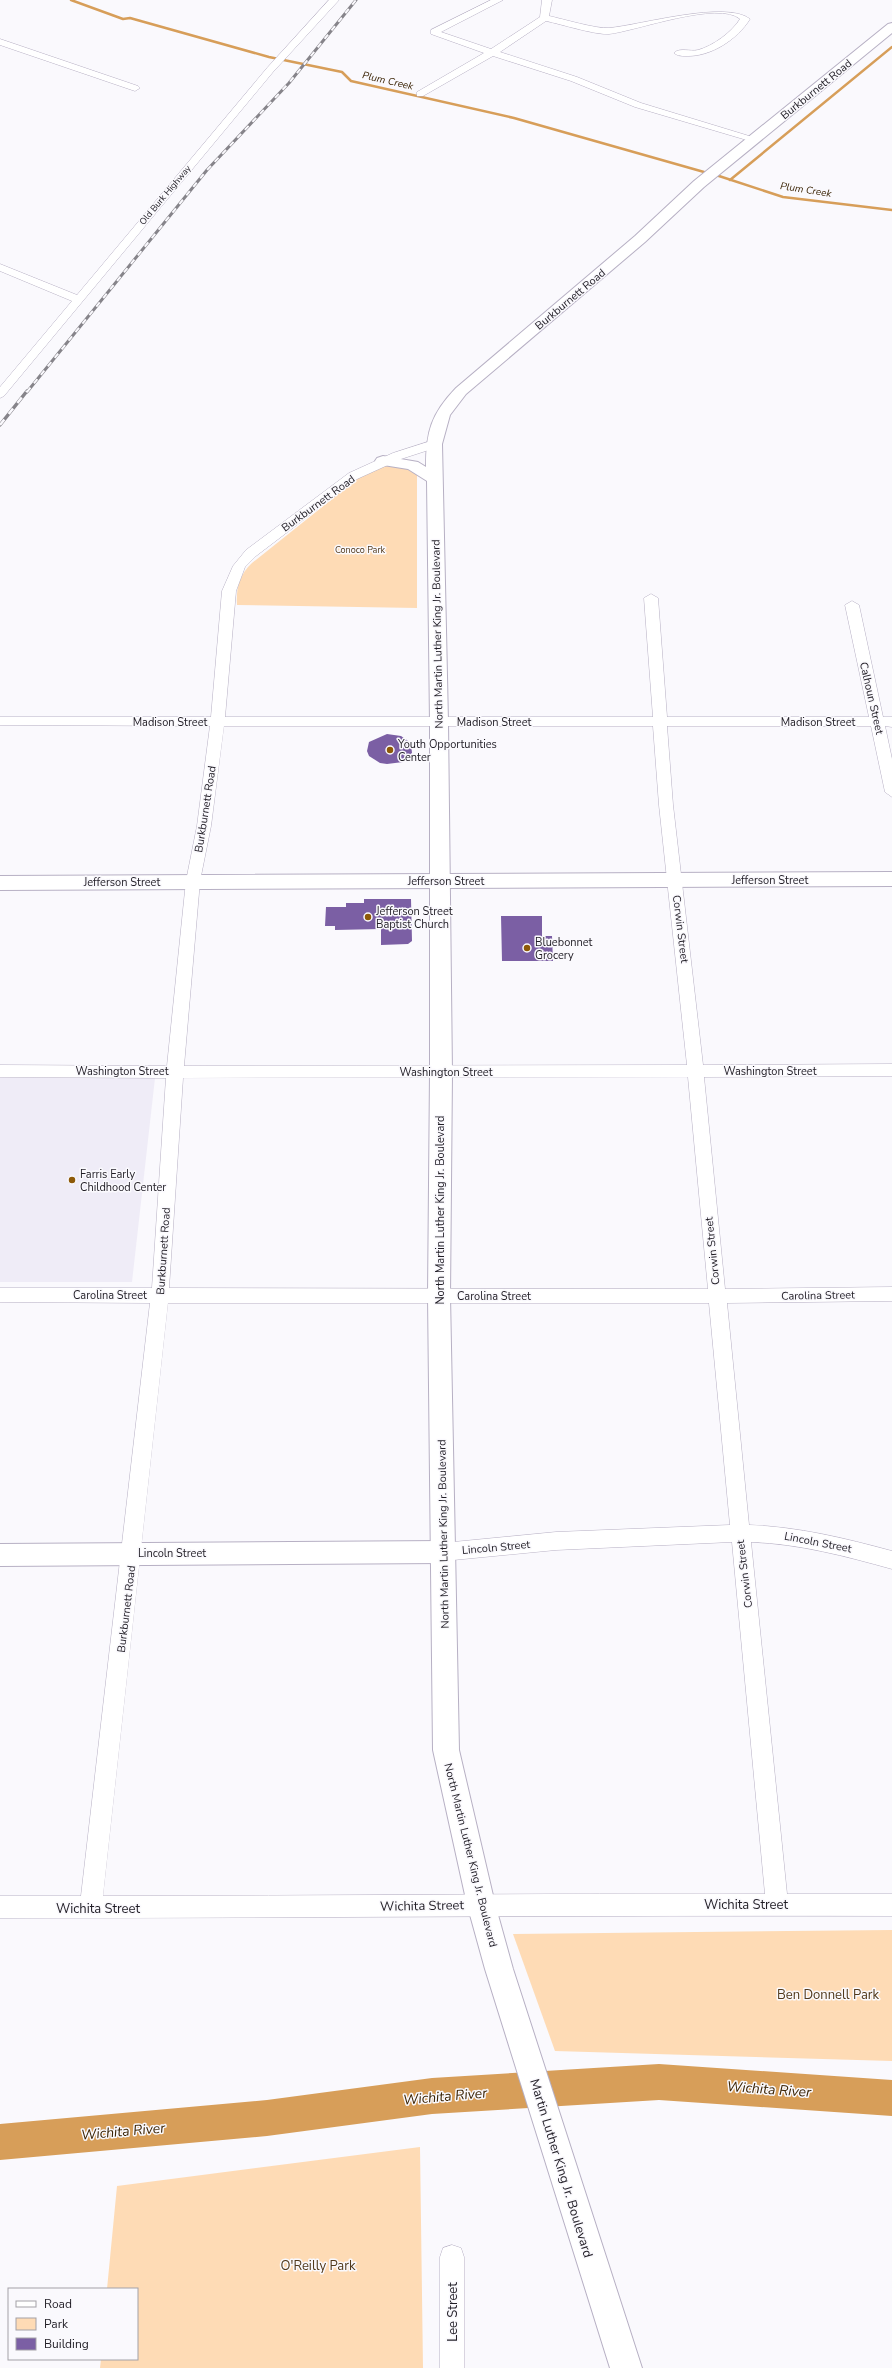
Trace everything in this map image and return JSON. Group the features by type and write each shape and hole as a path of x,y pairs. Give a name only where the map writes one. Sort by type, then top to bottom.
{"main road":[{"name":"Burkburnett Road","path":"434,444 436,426 442,412 461,391 640,239 699,184 892,28"},
{"name":"North Martin Luther King Jr. Boulevard","path":"434,444 440,881 441,1072 439,1296 446,1750 482,1904 499,1969"},
{"path":"383,461 412,465 434,479"},
{"name":"Jefferson Street","path":"0,883 892,879"},
{"name":"Lincoln Street","path":"0,1555 443,1552"},
{"name":"Martin Luther King Jr. Boulevard","path":"499,1969 581,2231 626,2368"}],"street":[{"name":"Old Burk Highway","path":"0,394 280,59 334,0"},
{"path":"498,0 434,32 492,53 574,79 638,105 754,139"},
{"path":"544,18 547,0"},
{"path":"420,94 492,53 544,18 608,31 695,9 725,10 735,12 745,19 742,26 713,46 692,54 679,53"},
{"path":"0,42 135,88"},
{"path":"0,267 78,299"},
{"name":"Burkburnett Road","path":"91,1908 160,1295 175,1070 193,881 204,826 217,723 229,591 239,566 251,553 354,476 383,461 434,444"},
{"name":"Corwin Street","path":"651,598 658,722 674,880 685,966 716,1296 740,1533 757,1681 777,1904"},
{"name":"Calhoun Street","path":"852,605 892,792"},
{"name":"Madison Street","path":"0,721 217,723 892,722"},
{"name":"Washington Street","path":"0,1071 175,1070 441,1072 892,1070"},
{"name":"Carolina Street","path":"0,1295 716,1296 892,1294"},
{"name":"Lincoln Street","path":"443,1552 556,1541 740,1533 783,1535 831,1543 892,1560"},
{"name":"Wichita Street","path":"0,1908 320,1907 482,1904 892,1905"},
{"name":"Lee Street","path":"452,2257 452,2368"}],"shaded area":[{"name":"Farris Early Childhood Center","path":"0,1078 155,1078 132,1282 0,1282"}],"green space":[{"name":"Conoco Park","path":"398,464 417,472 417,608 237,605 239,582 244,572 252,563 366,472 384,465"},
{"name":"Ben Donnell Park","path":"892,1930 892,2061 555,2051 513,1934"},
{"name":"O'Reilly Park","path":"420,2147 423,2368 100,2368 101,2360 138,2360 138,2288 107,2288 117,2186"}],"building":[{"name":"Youth Opportunities Center","path":"387,734 401,736 411,743 412,753 403,762 387,764 380,763 369,756 367,751 369,742"},
{"name":"Jefferson Street Baptist Church","path":"364,899 411,899 412,941 408,944 381,945 381,929 335,930 335,926 325,926 326,907 346,907 346,903 364,903"},
{"name":"Bluebonnet Grocery","path":"501,916 542,916 542,936 552,936 553,961 502,961"}],"waterway":[{"name":"Plum Creek","path":"71,0 123,19 130,18 269,57 342,72 351,81 514,118 704,172"},
{"path":"730,180 892,47"},
{"name":"Plum Creek","path":"719,176 730,180"},
{"name":"Plum Creek","path":"730,180 783,197 892,210"},
{"name":"Wichita River","path":"0,2142 267,2118 432,2096 659,2082 892,2098"}],"railway":[{"path":"27,392 207,170 289,83 356,0"},
{"path":"0,425 27,391"}],"place":[{"name":"Youth Opportunities Center","path":"390,750"},
{"name":"Jefferson Street Baptist Church","path":"368,917"},
{"name":"Bluebonnet Grocery","path":"527,948"},
{"name":"Farris Early Childhood Center","path":"72,1180"}]}
